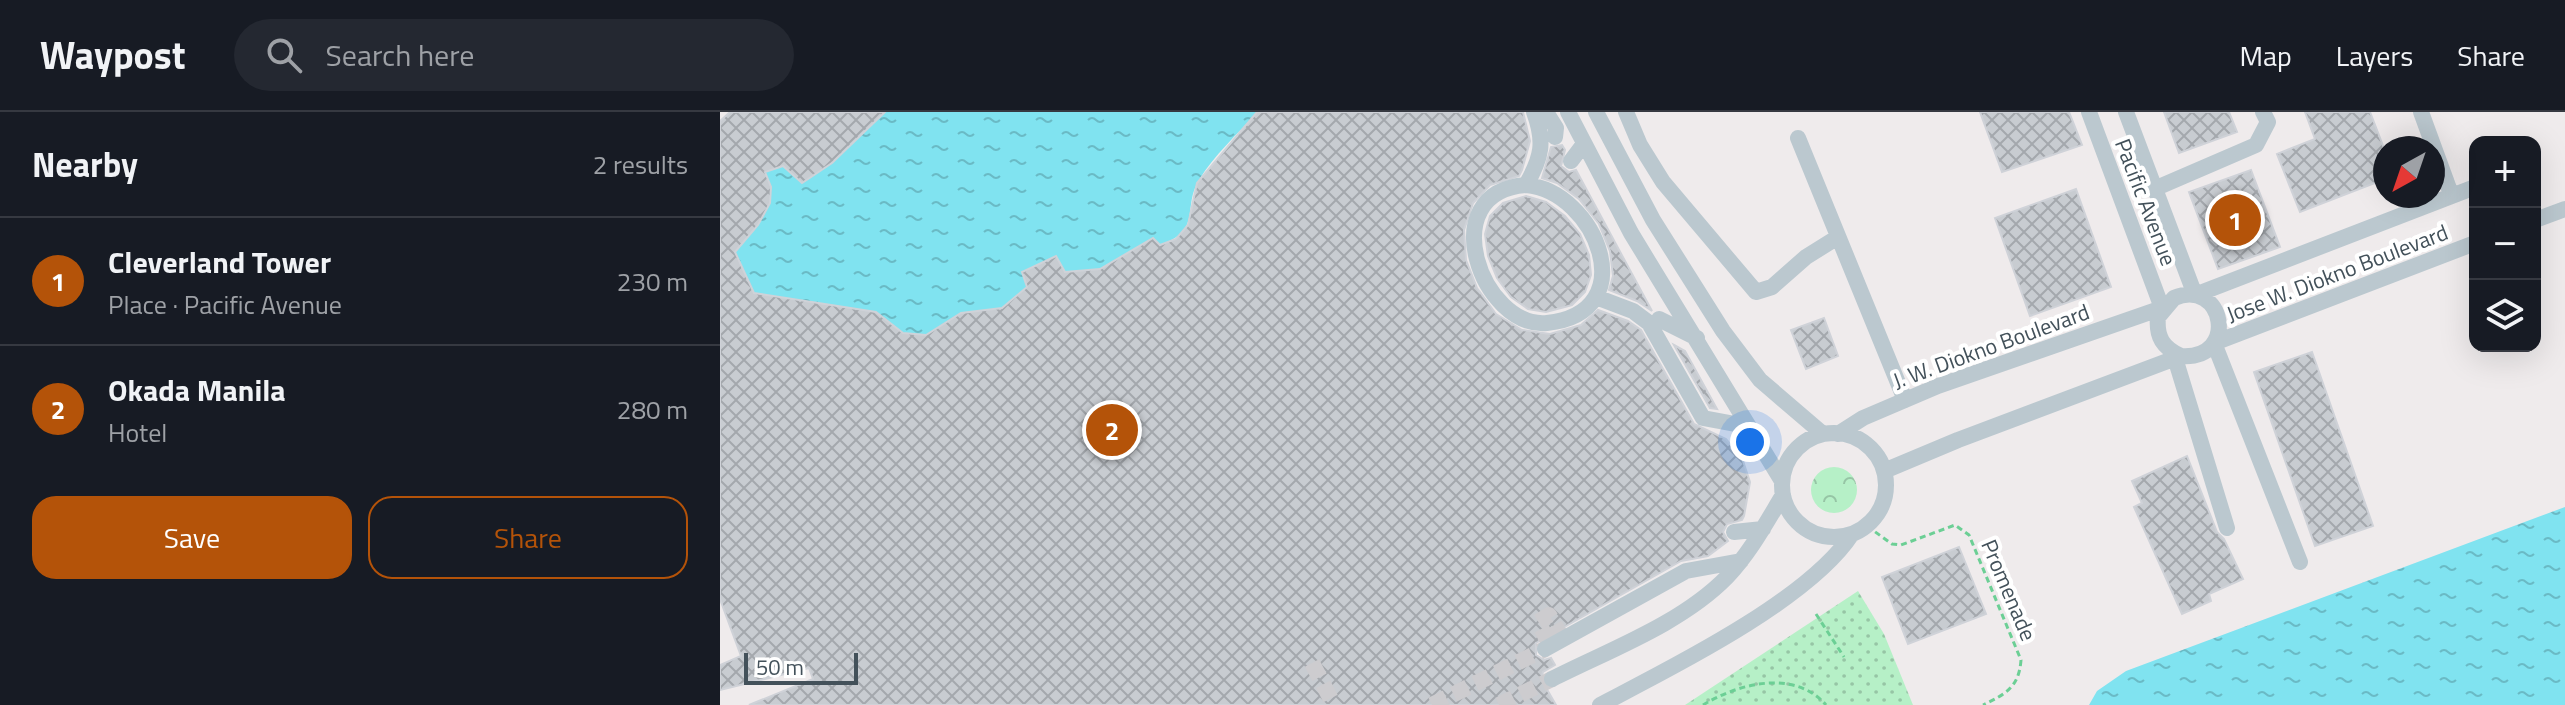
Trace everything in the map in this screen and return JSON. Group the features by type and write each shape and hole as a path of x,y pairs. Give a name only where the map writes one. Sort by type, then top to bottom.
{"street":[{"path":"1526,185 1540,161 1543,147 1534,112"},
{"path":"1546,112 1556,128 1555,137"},
{"path":"1568,112 1631,233 1698,339 1783,488 1797,522 1813,533 1832,537 1859,530"},
{"path":"1596,112 1629,180 1716,321 1760,380 1831,434"},
{"path":"1626,112 1640,145 1663,182 1756,292 1772,287 1806,257 1838,237"},
{"name":"Pacific Avenue","path":"2089,112 2162,308"},
{"name":"Pacific Avenue","path":"2126,112 2195,295"},
{"path":"2154,189 2256,145 2268,122 2263,112"},
{"path":"2421,112 2451,194"},
{"path":"1798,138 1905,400"},
{"path":"1571,161 1583,145"},
{"path":"1526,185 1556,193 1588,228 1605,263 1604,277 1596,297 1575,313 1545,323 1520,318 1496,295 1474,249 1473,225 1488,199 1504,189 1526,185"},
{"name":"Jose W. Diokno Boulevard","path":"2195,295 2469,189"},
{"path":"2541,218 2565,209"},
{"name":"Jose W. Diokno Boulevard","path":"2214,343 2469,245"},
{"path":"1884,471 2178,357 2200,355 2214,343 2218,334 2217,314 2204,299 2195,295 2180,295 2162,308 2158,317 2159,337 2164,346 2178,357 2227,528"},
{"path":"1596,297 1633,311 1649,323 1703,418 1746,426"},
{"name":"J. W. Diokno Boulevard","path":"1831,434 1905,400 2162,308"},
{"path":"1659,319 1698,339"},
{"path":"2214,343 2300,562"},
{"path":"1552,679 1675,614 1722,582 1763,529 1783,488 1791,456 1799,446 1831,434 1851,436 1872,450 1884,471 1884,501 1826,567 1672,668 1600,705"},
{"path":"1734,532 1763,529"},
{"path":"1554,642 1686,571 1741,561"}],"path":[{"name":"Promenade","path":"1859,530 1901,545 1955,525 1969,535 2021,660 2020,677 2010,692 1983,705"},
{"path":"1816,614 1844,657"},
{"path":"1703,705 1733,689 1758,683 1800,688 1816,694 1826,705"}],"green space":[{"path":"1834,467 1850,474 1857,490 1850,506 1834,513 1818,506 1811,490 1818,474"},
{"path":"1858,591 1884,634 1913,705 1685,705"}],"water":[{"path":"882,112 1257,112 1199,180 1187,225 1173,239 1160,245 1153,239 1100,269 1065,272 1056,256 1022,272 1027,287 1002,308 961,313 926,335 903,333 876,312 754,293 735,252 758,225 765,172 783,166 802,182 832,163"},
{"path":"2565,507 2565,705 2089,705 2097,691 2126,671"}],"building":[{"path":"730,112 885,112 832,163 802,183 783,166 765,172 771,187 770,203 758,225 735,252 754,293 876,312 903,333 926,335 961,313 1002,308 1027,287 1022,272 1056,256 1065,272 1100,269 1153,238 1160,245 1176,239 1188,225 1197,183 1257,112 1523,112 1530,141 1519,176 1490,185 1473,203 1464,230 1466,260 1477,288 1496,314 1522,330 1550,334 1581,325 1598,310 1628,321 1641,330 1694,424 1726,439 1742,458 1750,482 1744,516 1742,520 1727,524 1723,532 1728,541 1708,556 1681,561 1536,643 1536,655 1544,660 1551,658 1555,665 1543,672 1541,679 1556,705 749,705 813,679 809,668 720,690 720,665 741,656 720,599 720,121"},
{"path":"1980,112 2069,112 2082,145 2002,172"},
{"path":"2164,112 2229,112 2237,132 2179,153"},
{"path":"2305,112 2370,112 2379,136 2373,136 2373,184 2300,212 2277,154 2315,139"},
{"path":"1562,145 1565,150 1561,166 1569,172 1576,170 1652,311 1637,301 1609,290 1613,276 1610,251 1599,224 1579,199 1557,183 1542,178 1551,147"},
{"path":"2251,170 2280,247 2218,269 2189,192"},
{"path":"2076,189 2111,287 2030,316 1995,218"},
{"path":"1526,196 1546,202 1565,216 1580,234 1589,255 1591,275 1585,292 1572,305 1546,312 1528,309 1511,297 1497,278 1488,256 1485,234 1490,216 1503,203"},
{"path":"1824,318 1838,356 1806,369 1791,330"},
{"path":"1674,345 1685,351 1717,409 1710,408"},
{"path":"2312,352 2373,526 2315,546 2254,372"},
{"path":"2187,456 2217,532 2224,539 2243,579 2209,594 2211,601 2182,614 2134,507 2142,503 2132,481"},
{"path":"1959,547 1986,614 1908,644 1882,577"}],"tunnel":[{"path":"1549,643 1538,622 1549,615 1561,636"},
{"path":"1432,705 1545,649"},
{"path":"1312,663 1334,705"},
{"path":"1499,705 1552,679"}],"place":[{"name":"Cleverland Tower","path":"2235,220"},
{"name":"Okada Manila","path":"1112,430"}]}
